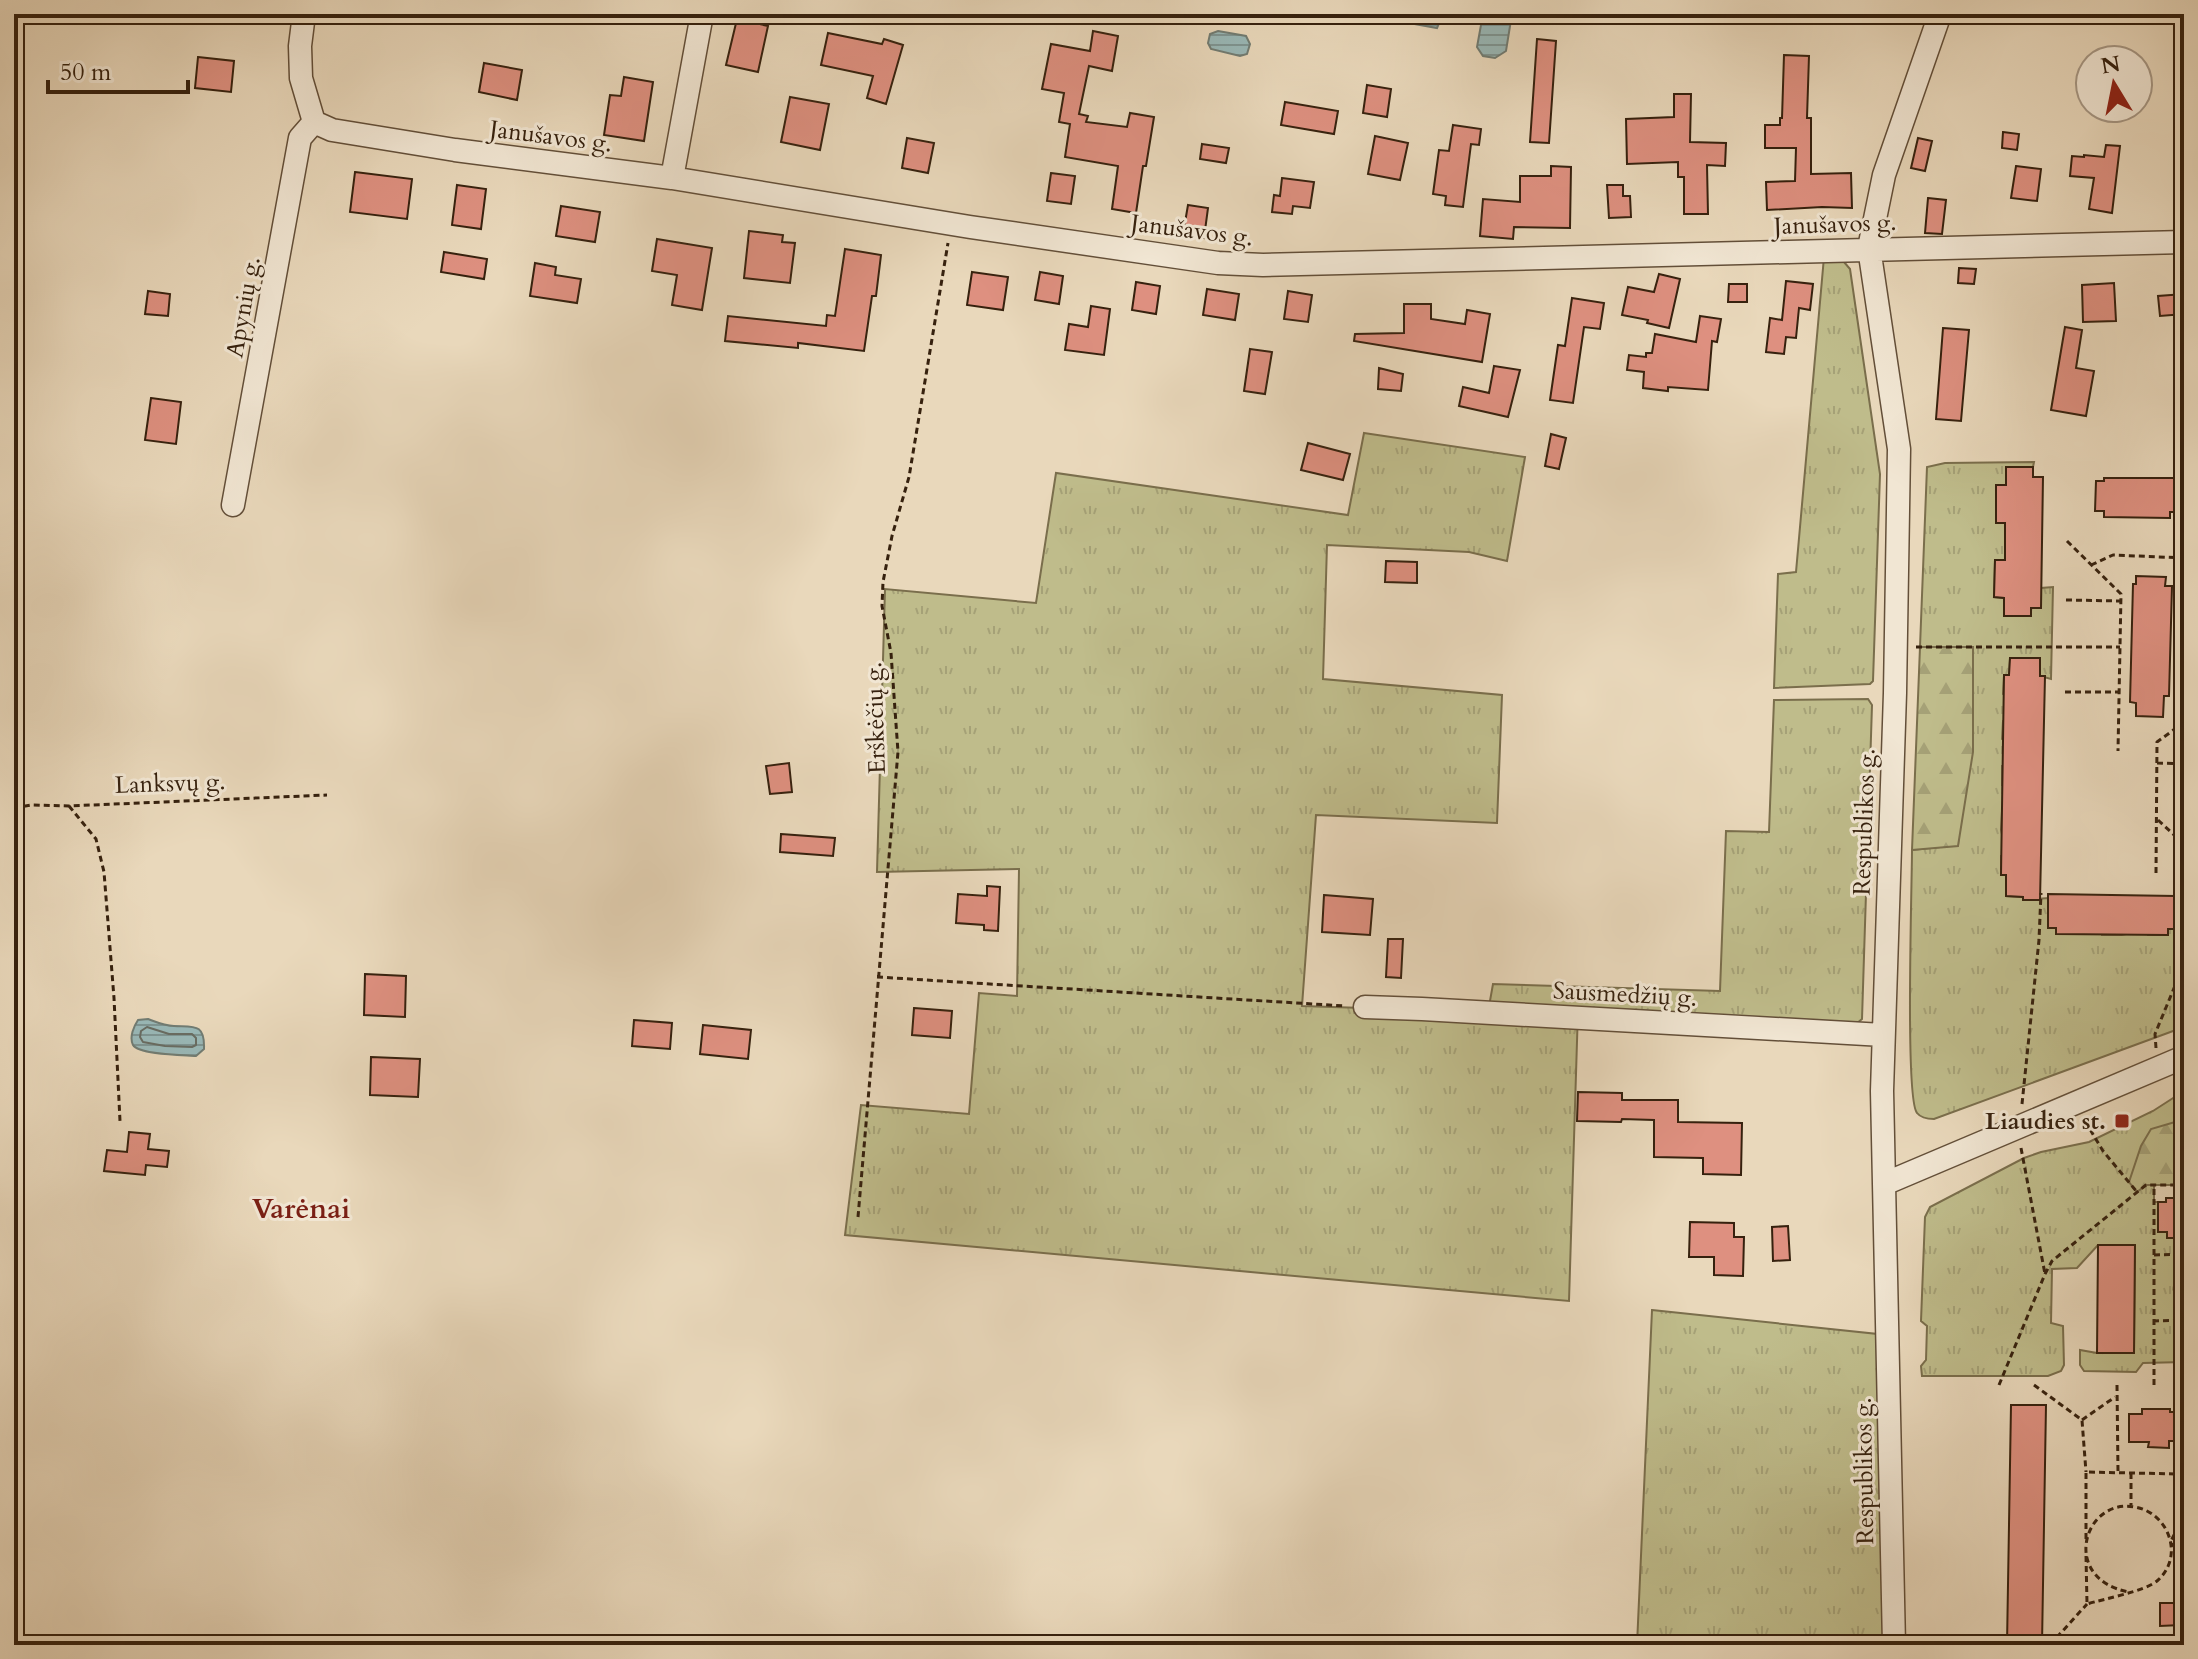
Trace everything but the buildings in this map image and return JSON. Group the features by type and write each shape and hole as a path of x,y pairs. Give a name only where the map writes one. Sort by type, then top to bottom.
{"street":[{"path":"304,14 300,46 301,78 314,122"},
{"path":"672,178 702,14"},
{"name":"Respublikos g.","path":"1894,1645 1883,1035 1896,647 1899,449 1869,248 1884,175 1940,14"},
{"name":"Janušavos g.","path":"314,122 359,136 672,178 951,224 1218,263 1263,265 2184,242"},
{"name":"Apynių g.","path":"233,505 300,138 314,122"},
{"name":"Sausmedžių g.","path":"1365,1007 1883,1035"},
{"path":"1884,1184 2184,1057"}],"path":[{"name":"Erškėčių g.","path":"858,1217 898,752 891,653 882,606 883,582 909,477 951,224"},
{"path":"2067,541 2121,594 2118,751"},
{"path":"2091,565 2113,555 2184,558"},
{"path":"2066,600 2120,601"},
{"path":"1896,647 2120,647"},
{"path":"2065,692 2119,692"},
{"path":"2156,873 2157,742 2179,726 2184,726"},
{"path":"2157,763 2184,764"},
{"name":"Lanksvų g.","path":"14,808 327,795"},
{"path":"69,806 96,839 104,872 120,1121"},
{"path":"2156,818 2184,844"},
{"path":"2041,893 2020,1127 2022,1154 2045,1274"},
{"path":"2157,1068 2155,1034 2184,964"},
{"path":"877,977 1365,1007"},
{"path":"2075,1104 2103,1151 2137,1192"},
{"path":"1999,1385 2052,1261 2146,1185 2184,1185"},
{"path":"2154,1185 2154,1385"},
{"path":"2154,1255 2184,1254"},
{"path":"2184,1267 2177,1274 2174,1284 2177,1305 2184,1312"},
{"path":"2153,1321 2184,1320"},
{"path":"2034,1385 2082,1420 2086,1472 2087,1604"},
{"path":"2117,1385 2118,1472"},
{"path":"2082,1420 2117,1396"},
{"path":"2086,1472 2184,1474"},
{"path":"2131,1473 2131,1506"},
{"path":"2178,1474 2178,1527"},
{"path":"2086,1541 2091,1527 2114,1508 2144,1508 2157,1516 2166,1527 2184,1562"},
{"path":"2050,1645 2087,1604 2143,1590 2156,1582 2166,1571 2171,1556 2171,1541 2184,1521"},
{"path":"2086,1556 2091,1570 2101,1582 2129,1592"}],"green space":[{"path":"1824,257 1844,262 1850,269 1880,474 1873,681 1870,684 1774,688 1778,574 1796,572"},
{"path":"1364,433 1525,457 1507,561 1469,552 1327,545 1323,679 1502,695 1497,823 1316,815 1302,1006 1488,1012 1493,984 1720,991 1726,831 1769,832 1774,700 1868,699 1872,705 1862,1019 1856,1024 1578,1009 1569,1301 845,1235 861,1105 969,1114 979,993 1017,996 1019,869 877,872 885,589 1036,603 1056,473 1348,515"},
{"path":"2034,462 2033,467 2006,467 2006,485 1996,485 1996,522 2005,523 2005,560 1995,560 1994,597 2004,598 2004,616 2031,616 2031,608 2041,607 2041,588 2053,587 2051,679 2040,676 2040,658 2010,658 2009,675 2004,676 2003,694 2009,695 2009,720 2003,721 2002,739 2009,740 2008,766 2002,766 2002,785 2008,785 2007,810 2002,811 2001,830 2007,856 2001,856 2001,875 2006,875 2006,896 2023,897 2024,900 2048,898 2048,928 2102,928 2102,935 2122,935 2147,929 2148,935 2167,935 2168,929 2184,929 2184,1027 1934,1119 1927,1118 1917,1113 1911,1071 1912,850 1958,845 1972,647 1920,647 1927,467 1945,463"},
{"path":"1920,647 1973,647 1973,752 1958,846 1912,850"},
{"path":"2184,1091 2184,1122 2175,1122 2146,1185 2154,1185 2154,1202 2158,1202 2158,1231 2167,1232 2167,1238 2177,1238 2178,1252 2184,1252 2184,1362 2143,1363 2136,1372 2084,1371 2080,1365 2080,1350 2134,1353 2135,1246 2098,1245 2077,1268 2052,1269 2051,1323 2063,1326 2064,1365 2061,1371 2048,1376 1922,1376 1927,1326 1921,1321 1925,1217 1930,1207 2024,1158 2089,1142 2153,1111"},
{"path":"2184,1122 2184,1185 2146,1185 2137,1192 2129,1182 2141,1146 2151,1129"},
{"path":"1652,1310 1887,1335 1894,1645 1637,1645"}],"water":[{"path":"1388,14 1443,14 1437,28 1393,20"},
{"path":"1483,14 1507,14 1511,20 1506,51 1495,58 1483,56 1477,47"},
{"path":"1218,31 1246,36 1250,44 1247,54 1240,56 1211,49 1208,43 1210,34"},
{"path":"148,1019 167,1025 197,1028 203,1035 204,1049 196,1056 152,1053 137,1048 132,1042 134,1028 138,1020"}],"place":[{"name":"Liaudies st.","path":"2122,1121"}],"district":[{"name":"Varėnai","path":"301,1208"}]}
